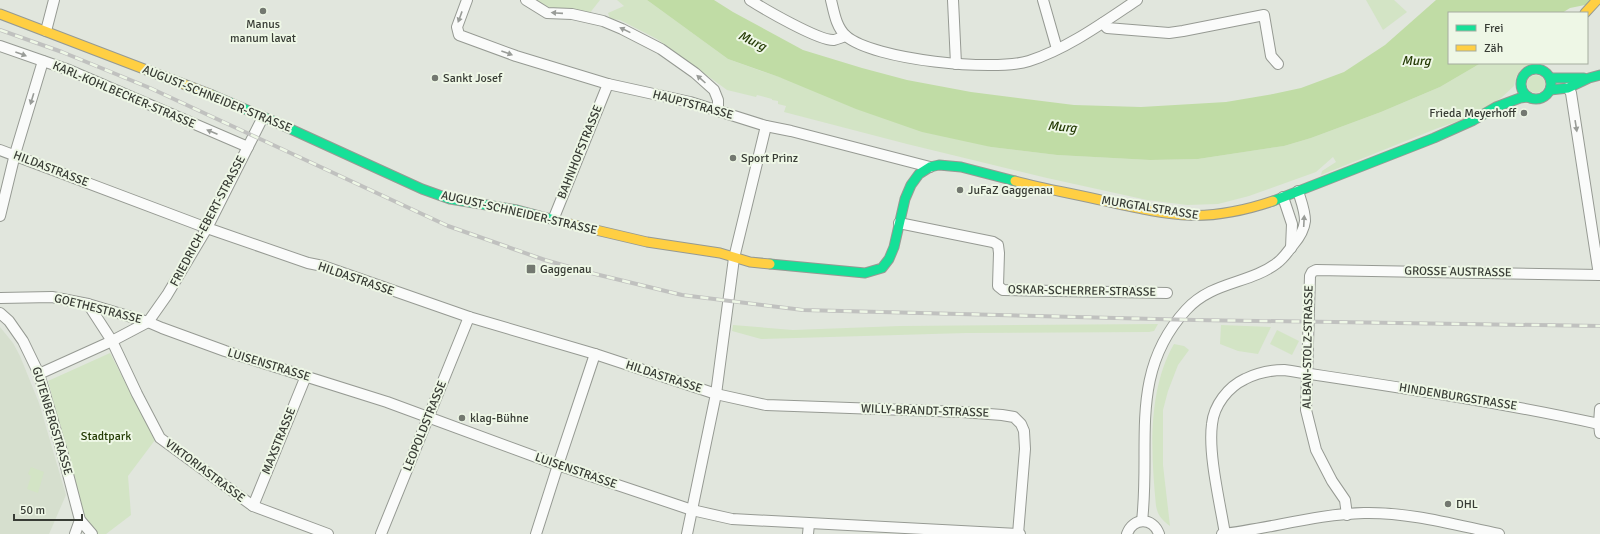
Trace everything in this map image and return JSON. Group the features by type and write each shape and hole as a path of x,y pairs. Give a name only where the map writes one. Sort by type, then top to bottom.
{"street":[{"path":"46,31 54,0"},
{"name":"HAUPTSTRASSE","path":"466,0 457,27 459,35 516,56 608,84 690,102 766,126 791,131 930,167"},
{"path":"526,0 547,13 572,14 603,21 661,49 696,74 714,90 718,100 718,111"},
{"path":"750,0 776,16 818,36 834,40 846,36"},
{"path":"831,0 838,24 846,36 866,47 888,54 956,64 995,66 1024,62 1057,50 1104,23 1137,0"},
{"path":"953,0 956,64"},
{"path":"1043,0 1057,50"},
{"path":"1586,12 1595,3"},
{"name":"AUGUST-SCHNEIDER-STRASSE","path":"0,14 263,117 436,194 463,202 482,203 517,210 647,242 713,252 750,262 865,273 876,271 884,267 893,249 907,195 913,180 919,173 930,167"},
{"path":"1104,23 1107,28 1169,33 1264,15 1271,56 1278,64"},
{"name":"KARL-KOHLBECKER-STRASSE","path":"0,46 69,70 248,148"},
{"path":"0,216 15,154 43,61"},
{"name":"MURGTALSTRASSE","path":"1496,108 1521,86 1521,79 1525,73 1531,69 1543,66 1550,78 1588,78"},
{"name":"MURGTALSTRASSE","path":"930,167 946,165 960,167 1029,185 1136,208 1191,216 1210,216 1237,212 1282,197 1472,122 1496,108 1520,98 1541,98 1550,90 1568,88 1588,78 1600,75"},
{"path":"1550,78 1550,90"},
{"name":"BAHNHOFSTRASSE","path":"553,220 608,84"},
{"path":"1521,86 1522,90 1528,97"},
{"path":"1568,88 1571,93 1599,275"},
{"name":"FRIEDRICH-EBERT-STRASSE","path":"39,374 112,341 148,322 167,296 207,228 263,117"},
{"path":"688,534 716,394 734,258 766,126"},
{"name":"HILDASTRASSE","path":"0,150 15,154 128,199 207,228 308,263 323,266 469,317 595,354 716,394"},
{"path":"1142,521 1144,500 1144,426 1146,399 1149,381 1161,345 1174,323 1199,298 1221,286 1265,271 1277,263 1291,248 1303,230 1305,222 1298,191"},
{"path":"1282,197 1292,224 1291,248"},
{"name":"OSKAR-SCHERRER-STRASSE","path":"899,223 994,242 998,245 999,253 998,286 1003,290 1167,293"},
{"name":"GROSSE AUSTRASSE","path":"1316,270 1599,275"},
{"name":"ALBAN-STOLZ-STRASSE","path":"1316,270 1312,272 1310,276 1306,410 1316,450 1332,481 1345,500 1347,515"},
{"name":"GOETHESTRASSE","path":"0,298 52,297 88,304 148,322"},
{"name":"VIKTORIASTRASSE","path":"88,304 112,341 136,394 160,438 253,506 328,534"},
{"name":"GUTENBERGSTRASSE","path":"0,313 9,321 23,341 39,374 63,455 80,520 92,534"},
{"name":"LEOPOLDSTRASSE","path":"381,534 469,317"},
{"name":"LUISENSTRASSE","path":"148,322 225,351 429,417 558,465 692,510 732,519 1019,534"},
{"path":"536,534 595,354"},
{"name":"HINDENBURGSTRASSE","path":"1224,534 1212,444 1212,425 1218,406 1224,395 1232,387 1253,375 1278,370 1307,374 1543,411 1600,429"},
{"name":"MAXSTRASSE","path":"253,506 306,376"},
{"name":"WILLY-BRANDT-STRASSE","path":"716,394 766,405 962,412 1014,417 1021,424 1024,430 1025,449 1019,534"},
{"path":"1600,409 1600,429"},
{"path":"1224,534 1304,520 1364,513 1412,516 1499,534"},
{"path":"75,534 80,520"},
{"path":"1127,534 1131,526 1142,521 1147,521 1155,526 1159,534"},
{"path":"808,534 809,524"}],"shaded area":[{"path":"0,327 13,343 20,356 39,403 66,495 49,534 0,534"}],"green space":[{"path":"536,0 600,0 589,14 548,7"},
{"path":"617,0 647,0 728,59 761,71 991,147 1057,155 1150,160 1198,159 1284,146 1311,138 1381,112 1440,87 1479,64 1530,64 1522,68 1516,77 1514,86 1501,98 1473,116 1438,128 1321,175 1322,171 1336,162 1333,157 1316,172 1249,196 1218,204 1187,205 1147,200 1047,178 784,112 786,106 778,104 778,101 757,95 756,97 727,90 657,39 620,20 610,19 608,13 624,6"},
{"path":"1366,0 1394,0 1407,12 1383,30"},
{"path":"1536,75 1543,77 1545,84 1543,91 1536,93 1529,91 1527,84 1529,77"},
{"path":"1158,324 1154,331 1149,332 966,333 761,339 732,331 733,325 793,330 900,326"},
{"path":"1221,325 1271,327 1258,354 1238,351 1220,344"},
{"path":"1277,330 1299,341 1292,355 1270,344"},
{"path":"1174,344 1184,346 1189,350 1178,365 1168,391 1163,410 1163,465 1170,526 1161,518 1156,506 1152,444 1155,402 1159,382 1165,362"},
{"name":"Stadtpark","path":"110,353 155,440 128,476 131,515 106,534 97,534 85,522 48,381"},
{"path":"31,467 44,472 38,493 27,489 31,476 28,474"}],"water":[{"name":"Murg","path":"647,0 714,0 803,50 907,80 971,92 1074,105 1141,107 1226,102 1301,88 1344,72 1385,45 1436,0 1600,0 1600,2 1570,8 1564,12 1448,12 1448,64 1479,64 1440,87 1381,112 1311,138 1284,146 1198,159 1150,160 1057,155 991,147 922,132 856,109 779,77 728,59"}],"railway":[{"path":"0,30 62,52 150,88 448,226 545,260 591,273 682,295 803,310 1195,320 1600,326"}],"traffic: fast":[{"path":"1536,69 1547,73 1551,84 1547,95 1536,99 1525,95 1521,84 1525,73 1536,69"},
{"path":"1550,90 1568,88 1589,78 1600,75"},
{"path":"1550,78 1584,78"},
{"path":"212,95 422,189 450,199 517,210 566,223"},
{"path":"1273,201 1434,138 1472,121 1496,107 1520,98 1528,97"},
{"path":"770,264 865,273 882,268 889,259 894,247 905,199 911,185 919,174 930,167 939,165 961,167 1015,181"}],"traffic: slow":[{"path":"1586,12 1597,0"},
{"path":"0,14 212,95"},
{"path":"1015,181 1150,211 1170,214 1208,215 1227,213 1273,201"},
{"path":"566,223 647,242 720,253 750,262 770,264"}],"place":[{"name":"Manus manum lavat","path":"263,11"},
{"name":"Sankt Josef","path":"435,78"},
{"name":"Frieda Meyerhoff","path":"1524,113"},
{"name":"Sport Prinz","path":"733,158"},
{"name":"JuFaZ Gaggenau","path":"960,190"},
{"name":"Gaggenau","path":"531,269"},
{"name":"klag-Bühne","path":"462,418"},
{"name":"DHL","path":"1448,504"}]}
